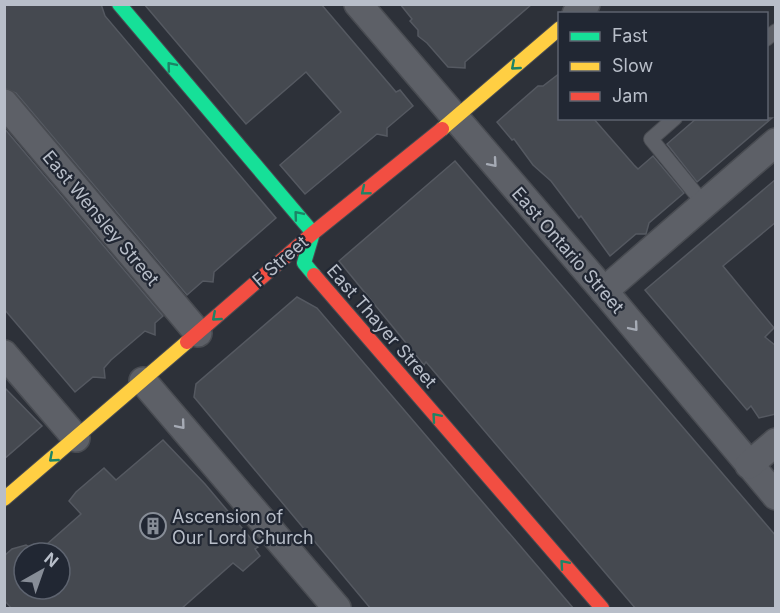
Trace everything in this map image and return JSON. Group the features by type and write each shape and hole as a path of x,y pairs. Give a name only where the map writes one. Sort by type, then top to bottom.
{"street":[{"path":"119,4 313,233"},
{"name":"East Ontario Street","path":"358,4 776,496"},
{"name":"F Street","path":"4,499 313,233 455,119 558,30"},
{"name":"East Wensley Street","path":"4,103 198,333"},
{"path":"604,291 776,142"},
{"name":"East Thayer Street","path":"313,233 304,263 602,609"},
{"path":"4,354 76,438"},
{"path":"143,381 337,609"},
{"path":"749,465 776,442"}],"lane":[{"path":"673,120 651,139 704,204"}],"building":[{"path":"4,4 101,4 105,16 276,218 214,272 213,282 203,281 187,295 16,93 4,88"},
{"path":"144,4 321,4 396,92 400,90 413,106 387,128 387,136 377,134 305,194 280,165 341,112 306,72 246,124"},
{"path":"400,4 532,4 465,62 465,68 448,67 418,36 418,30 410,21 412,19"},
{"path":"558,75 558,120 595,120 638,169 653,156 684,193 649,223 646,234 636,234 610,256 581,216 579,218 551,181 533,165 514,139 512,140 497,122 538,86 543,86"},
{"path":"772,118 697,182 667,144 695,120 768,120"},
{"path":"4,128 163,316 155,323 155,335 145,331 104,368 105,378 93,377 75,392 4,309"},
{"path":"455,161 776,536 776,609 636,609 426,362 424,365 339,261"},
{"path":"776,179 776,222 723,266 774,328 765,337 776,346 776,414 759,418 751,406 747,410 645,290"},
{"path":"297,297 317,308 574,609 371,609 194,397 196,384"},
{"path":"4,387 42,426 4,459"},
{"name":"Ascension of Our Lord Church","path":"163,440 205,484 258,547 255,549 260,556 243,571 233,563 181,609 12,609 4,600 4,556 12,549 12,601 72,601 72,541 50,541 81,514 69,501 104,468 116,480"}],"traffic: fast":[{"path":"119,4 313,233 304,263 314,275"}],"traffic: slow":[{"path":"442,129 558,30"},
{"path":"4,499 187,342"}],"traffic: jam":[{"path":"187,342 313,233 442,129"},
{"path":"314,275 602,608"}],"place":[{"name":"Ascension of Our Lord Church","path":"153,526"}]}
